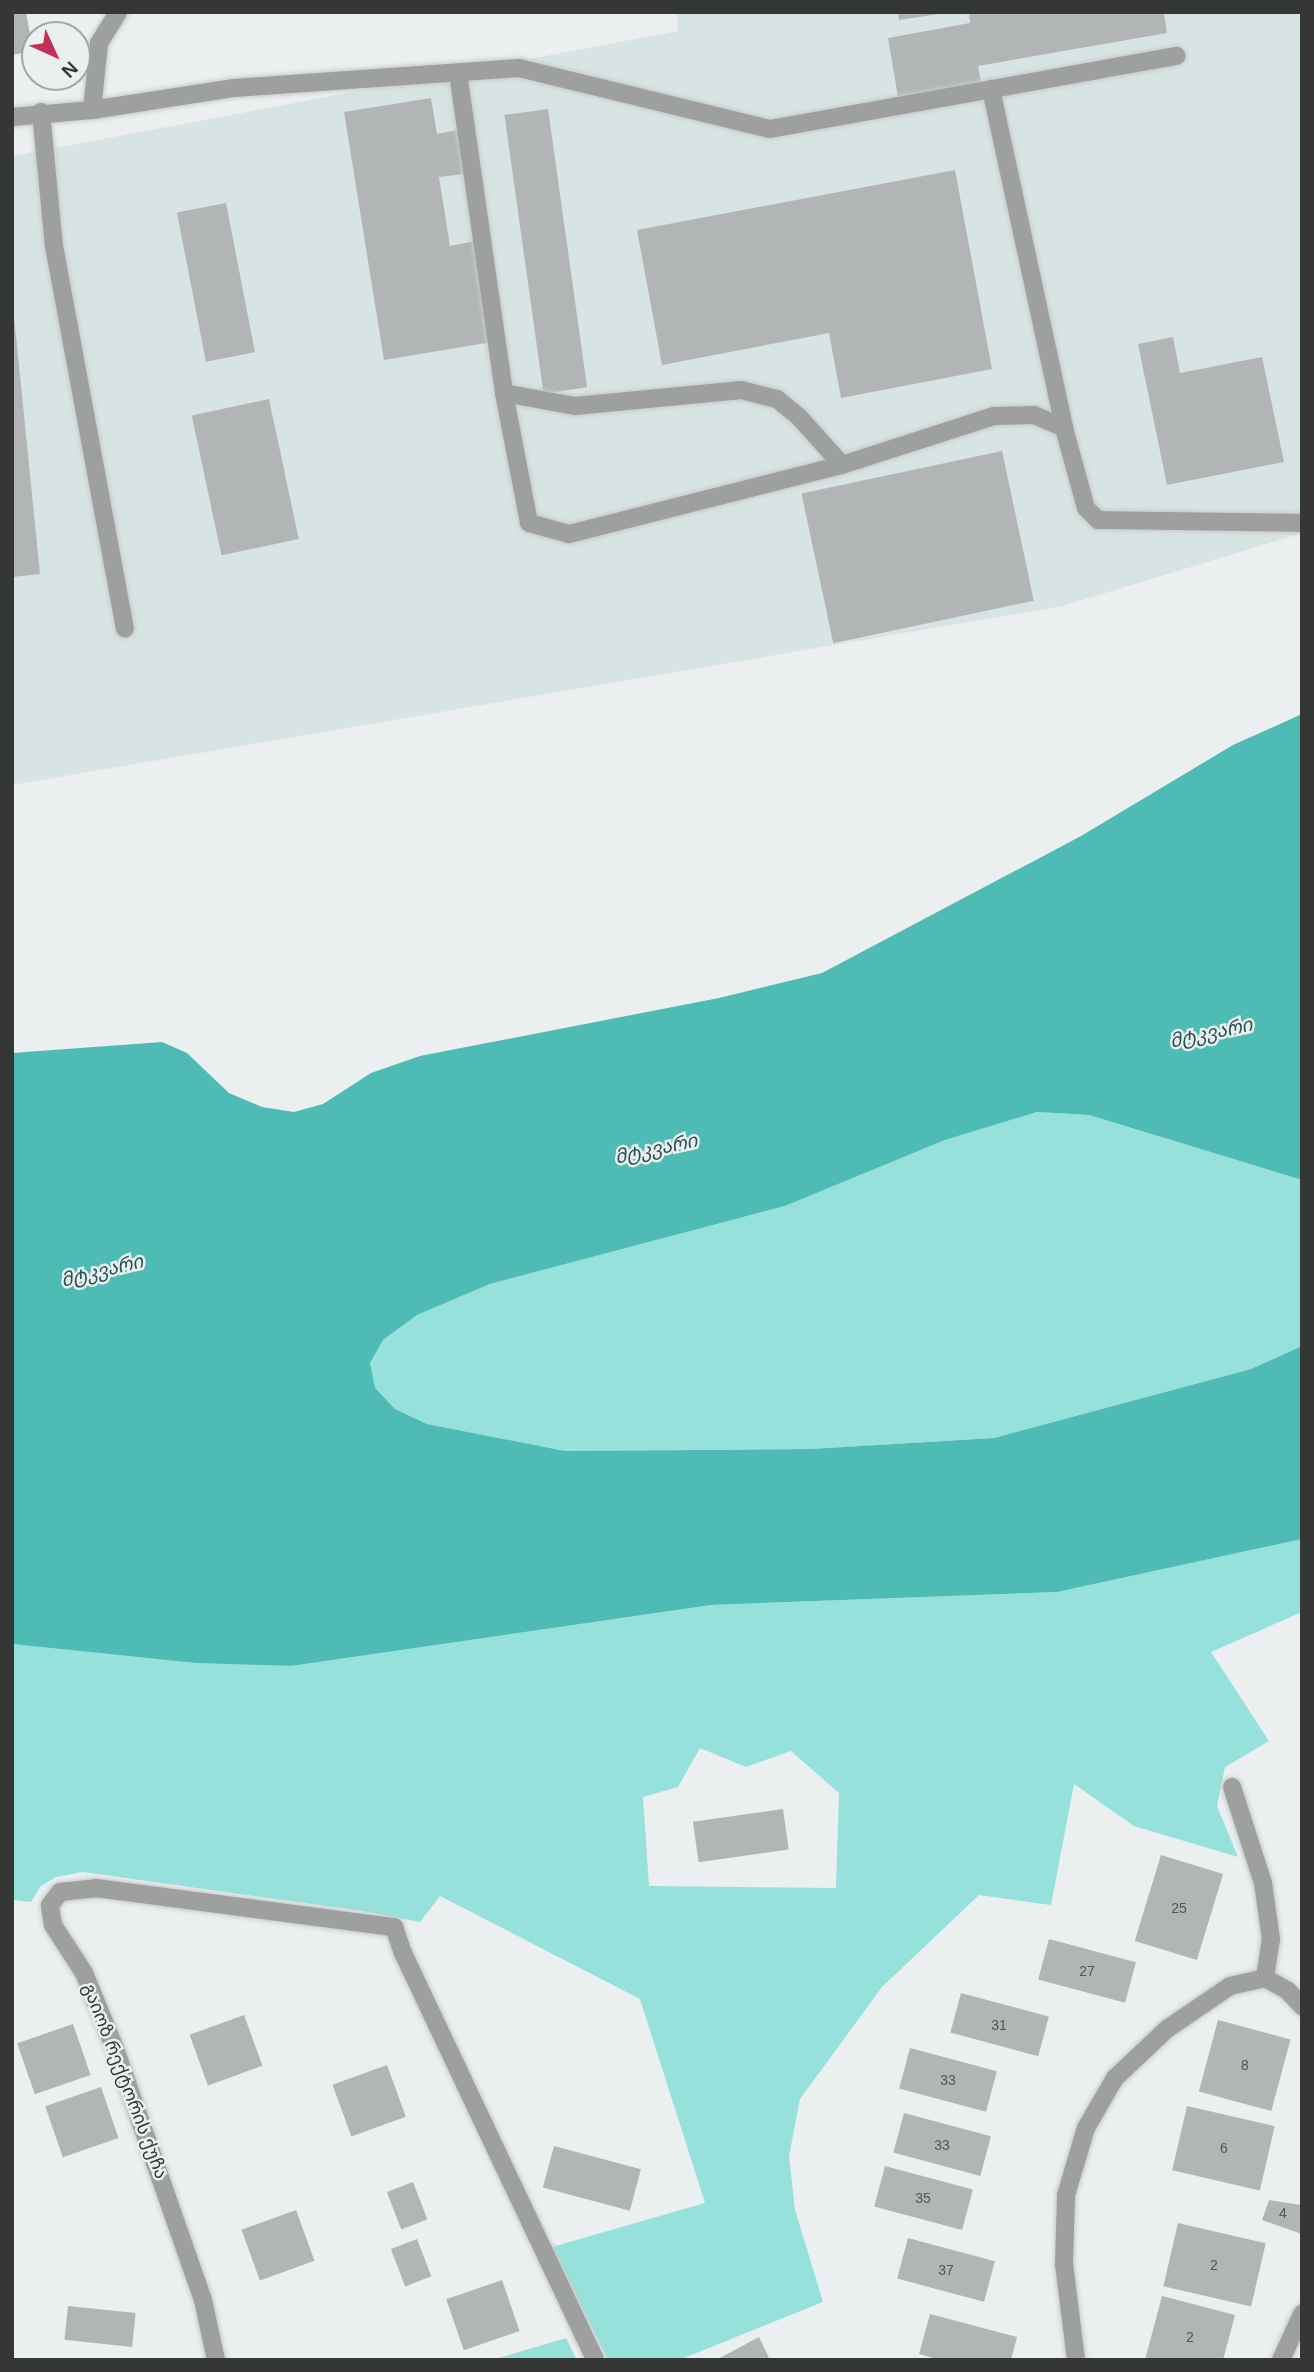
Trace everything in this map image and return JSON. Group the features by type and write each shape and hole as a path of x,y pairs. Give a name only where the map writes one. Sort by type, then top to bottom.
{"street":[{"path":"92,110 99,43 118,12"},
{"path":"12,117 92,110 234,88 519,68 770,129 1177,56"},
{"path":"458,73 504,393 529,523 569,534 842,465 994,416 1034,415 1064,428"},
{"path":"991,89 1064,428 1086,508 1098,520 1302,523"},
{"path":"41,113 54,246 125,628"},
{"path":"504,393 575,406 741,390 777,399 799,417 842,465"},
{"path":"1232,1787 1263,1883 1271,1939 1265,1978"},
{"name":"გაიოზ რექტორის ქუჩა","path":"216,2360 203,2300 116,2051 84,1973 53,1925 50,1905 60,1892 96,1888 394,1927 409,1966 595,2360"},
{"path":"1076,2360 1064,2264 1066,2195 1086,2128 1115,2078 1167,2029 1230,1986 1265,1978 1288,1991 1302,2006"},
{"path":"1281,2360 1302,2314"}],"shaded area":[{"path":"677,12 1302,12 1302,533 1063,606 12,785 12,156 678,31"},
{"path":"1037,1112 1089,1115 1302,1180 1302,1346 1251,1369 994,1438 811,1449 565,1451 427,1424 395,1409 374,1388 370,1363 383,1340 417,1315 490,1284 785,1206 945,1140"},
{"path":"1302,1539 1302,1612 1211,1652 1269,1741 1225,1767 1217,1806 1238,1857 1134,1826 1074,1784 1051,1905 979,1895 882,1987 800,2099 789,2156 795,2210 823,2302 679,2360 608,2360 552,2247 705,2203 640,1999 440,1896 420,1922 362,1911 83,1872 56,1877 41,1886 31,1902 12,1900 12,1644 195,1663 291,1666 711,1605 1057,1592","holes":["700,1748 746,1767 791,1751 839,1793 836,1888 649,1886 643,1797 678,1787"]},
{"path":"566,2338 577,2360 492,2360"}],"water":[{"name":"მტკვარი","path":"1302,714 1302,1180 1089,1115 1037,1112 945,1140 785,1206 490,1284 417,1315 383,1340 370,1363 375,1388 395,1409 427,1424 565,1451 811,1449 994,1438 1251,1369 1302,1346 1302,1539 1057,1592 711,1605 291,1666 195,1663 12,1644 12,1053 162,1042 187,1053 229,1093 262,1107 294,1112 323,1104 371,1073 420,1056 719,998 822,973 1081,836 1233,745"}],"building":[{"path":"12,12 26,12 28,21 21,21 21,53 12,55"},
{"path":"898,12 939,12 939,14 899,20"},
{"path":"969,12 1164,12 1167,33 978,66 981,83 898,97 888,38 970,23"},
{"path":"431,98 437,134 457,130 465,174 439,177 450,246 475,241 492,342 384,360 344,112"},
{"path":"548,109 587,387 544,393 504,115"},
{"path":"955,170 992,369 841,398 829,333 662,365 637,230"},
{"path":"226,203 255,352 206,362 177,213"},
{"path":"12,296 40,574 12,577"},
{"path":"1173,337 1180,373 1262,357 1284,462 1167,485 1138,344"},
{"path":"269,399 299,539 221,555 192,415"},
{"path":"1002,451 1034,601 833,643 801,494"},
{"path":"783,1809 789,1850 699,1862 693,1822"},
{"path":"1161,1855 1223,1874 1197,1960 1135,1941"},
{"path":"1049,1939 1136,1962 1125,2003 1038,1980"},
{"path":"961,1993 1049,2017 1038,2056 950,2033"},
{"path":"244,2015 262,2066 208,2086 189,2035"},
{"path":"1218,2020 1290,2039 1271,2111 1199,2091"},
{"path":"73,2024 91,2075 35,2094 17,2043"},
{"path":"910,2048 997,2071 986,2112 899,2089"},
{"path":"387,2065 406,2117 351,2137 332,2085"},
{"path":"101,2087 119,2138 63,2157 45,2106"},
{"path":"1187,2106 1275,2126 1260,2191 1172,2170"},
{"path":"904,2113 991,2136 980,2176 893,2153"},
{"path":"554,2146 641,2169 630,2211 543,2188"},
{"path":"885,2166 973,2190 962,2230 874,2207"},
{"path":"413,2182 427,2219 401,2229 387,2192"},
{"path":"1269,2200 1302,2205 1302,2234 1262,2220"},
{"path":"296,2210 314,2261 260,2281 241,2230"},
{"path":"1178,2223 1266,2243 1251,2307 1163,2286"},
{"path":"908,2238 995,2261 984,2302 897,2279"},
{"path":"417,2239 431,2276 405,2286 391,2249"},
{"path":"502,2280 520,2331 464,2350 446,2299"},
{"path":"1162,2296 1235,2315 1223,2360 1145,2360"},
{"path":"68,2306 136,2313 132,2347 64,2340"},
{"path":"930,2314 1017,2337 1011,2360 940,2360 919,2354"},
{"path":"759,2337 770,2360 716,2360"}]}
